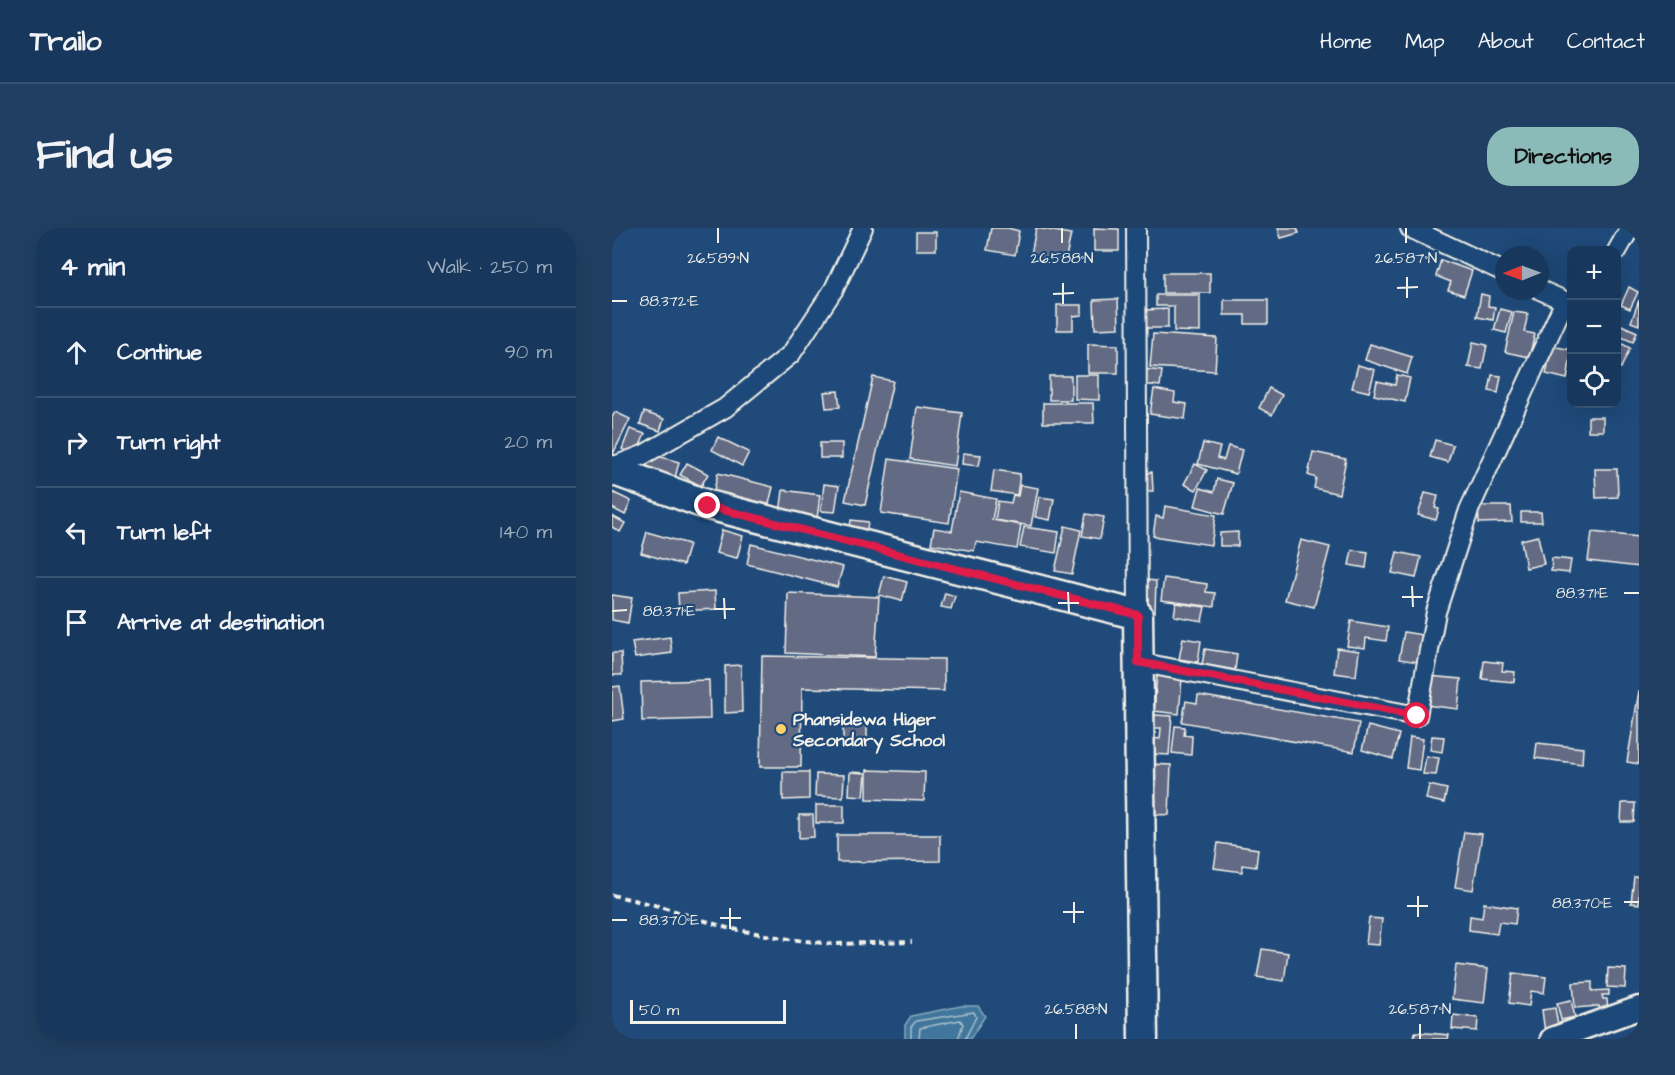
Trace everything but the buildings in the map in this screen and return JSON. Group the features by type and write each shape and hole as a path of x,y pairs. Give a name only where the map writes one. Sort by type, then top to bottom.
{"main road":[{"path":"612,469 708,506 1138,615 1143,1039"}],"street":[{"path":"612,469 644,455 724,408 791,354 834,289 863,228"},
{"path":"1136,228 1138,615"},
{"path":"1410,228 1495,268"},
{"path":"1620,246 1630,228"},
{"path":"1549,294 1567,303"},
{"path":"1138,662 1417,716 1436,612 1469,510 1501,436 1567,305"},
{"path":"1552,1039 1639,1008"}],"path":[{"path":"612,895 663,907 727,928 789,939 833,944 912,942"}],"water":[{"path":"961,1006 978,1006 985,1016 970,1039 905,1039 905,1025 911,1016"}],"place":[{"name":"Phansidewa Higer Secondary School","path":"781,729"}],"route":[{"path":"708,506 1138,615 1138,662 1417,716"}]}
